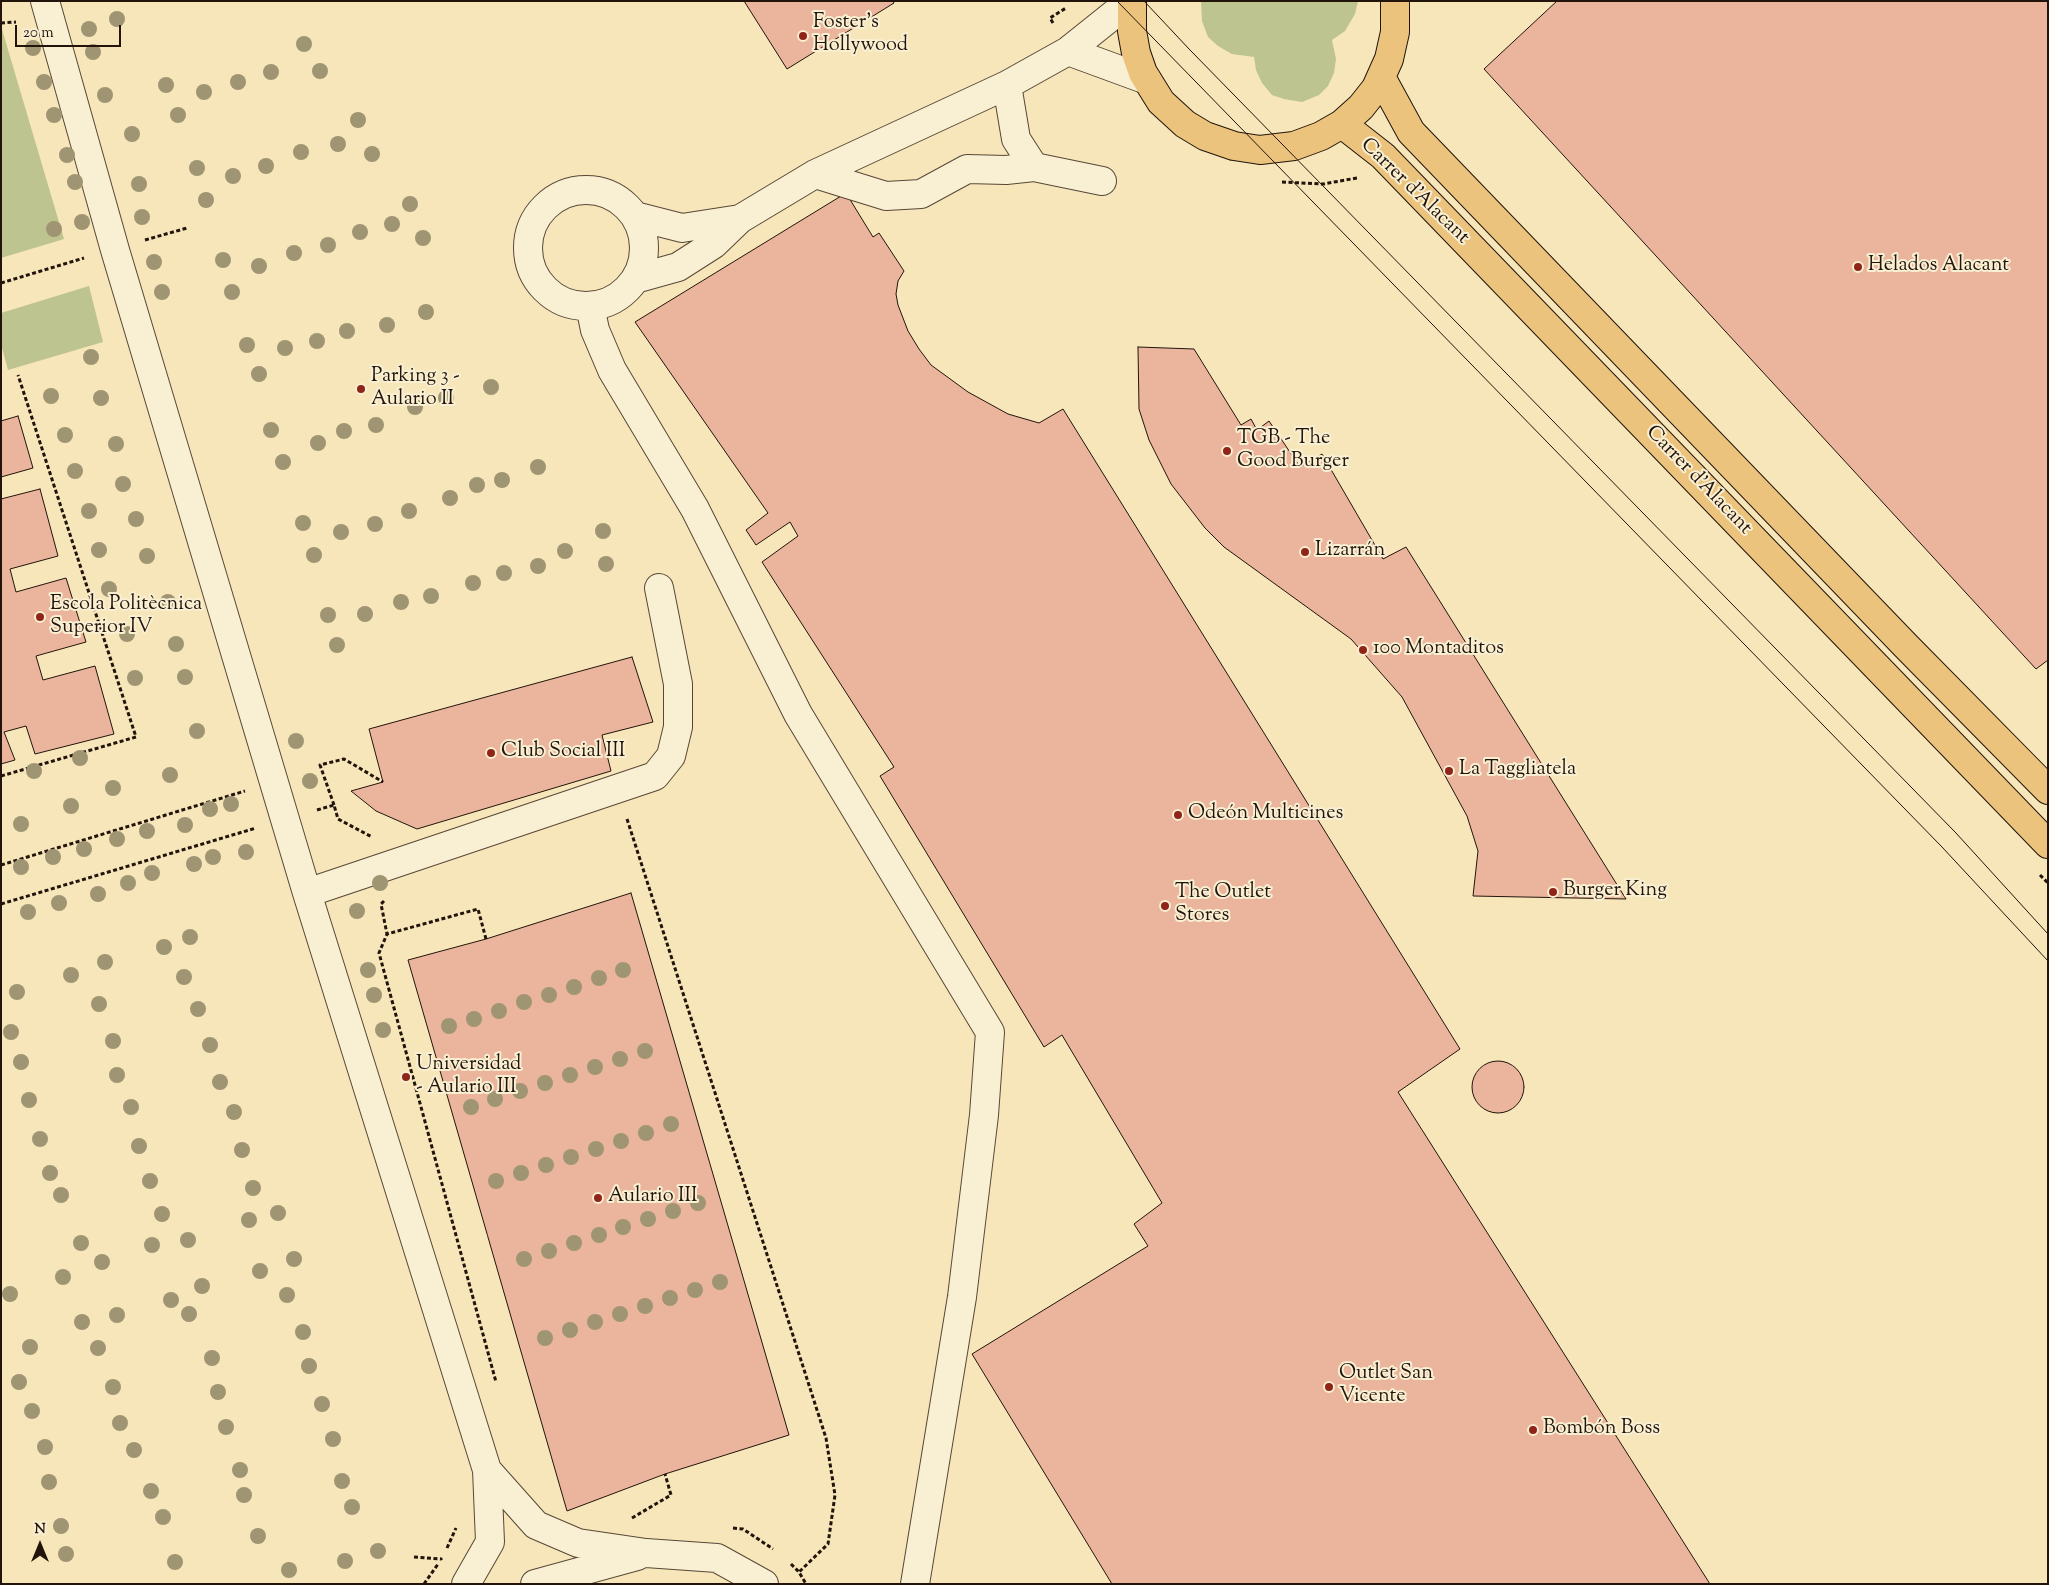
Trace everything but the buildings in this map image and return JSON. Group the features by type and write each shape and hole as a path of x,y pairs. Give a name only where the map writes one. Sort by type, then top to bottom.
{"main road":[{"path":"1132,2 1131,23 1133,42 1147,80 1161,102 1185,124 1215,140 1234,146 1260,150 1294,146 1321,136 1342,124 1361,107 1382,77 1394,41 1395,1"},
{"name":"Carrer d'Alacant","path":"1382,77 1411,132 1906,646 2048,790"},
{"name":"Carrer d'Alacant","path":"1342,124 1383,156 2048,844"}],"street":[{"path":"45,1 118,259 307,893 487,1470 490,1542 466,1584"},
{"path":"635,280 678,267 714,244 740,219 815,174 1007,85 1068,51 1123,7 1132,2"},
{"path":"1068,51 1147,80"},
{"path":"1007,85 1016,139 1034,167"},
{"path":"815,174 886,196 921,194 967,168 1006,170 1034,167 1102,181"},
{"path":"593,190 613,196 630,208 640,226 645,245 642,266 635,280 618,298 598,306 578,306 558,301 542,288 531,271 526,251 529,231 539,212 554,198 573,191 593,190"},
{"path":"634,216 682,228 740,219"},
{"path":"590,306 595,330 612,370 695,509 798,714 990,1032 984,1114 963,1288 916,1584"},
{"path":"307,893 655,776 672,756 678,727 678,684 660,588"},
{"path":"487,1470 536,1525 578,1543 646,1554 717,1558 764,1584"},
{"path":"535,1584 646,1554"}],"path":[{"path":"1068,51 1050,18 1070,6"},
{"path":"1,23 16,22"},
{"path":"1276,181 1323,184 1356,177 1363,184"},
{"path":"138,242 187,228"},
{"path":"1,283 91,256"},
{"path":"1,776 136,737 18,374"},
{"path":"380,839 372,837 338,819 320,765 344,760 383,782"},
{"path":"618,790 826,1438 834,1495 828,1544 800,1572"},
{"path":"1,865 246,791"},
{"path":"312,811 334,805"},
{"path":"1,904 263,826"},
{"path":"2034,869 2048,883"},
{"path":"386,898 381,904 387,934 379,953 498,1388"},
{"path":"387,934 478,909 486,939"},
{"path":"631,1519 671,1495 665,1474"},
{"path":"424,1584 441,1559 457,1528"},
{"path":"414,1557 441,1559"}],"green space":[{"path":"1201,1 1358,1 1355,14 1345,31 1332,40 1336,59 1334,73 1328,86 1319,95 1302,102 1272,95 1262,83 1256,70 1254,57 1232,54 1218,46 1208,37 1202,21"},
{"path":"1,26 64,239 1,258"},
{"path":"89,286 103,342 8,370 1,344 1,313"}],"tram line":[{"path":"1117,1 1942,847 2048,961"},
{"path":"1144,1 1956,833 2048,934"}],"place":[{"name":"Foster's Hollywood","path":"803,36"},
{"name":"Helados Alacant","path":"1858,267"},
{"name":"Parking 3 - Aulario II","path":"361,389"},
{"name":"TGB - The Good Burger","path":"1227,451"},
{"name":"Lizarrán","path":"1305,552"},
{"name":"Escola Politècnica Superior IV","path":"40,617"},
{"name":"100 Montaditos","path":"1363,650"},
{"name":"Club Social III","path":"491,753"},
{"name":"La Taggliatela","path":"1449,771"},
{"name":"Odeón Multicines","path":"1178,815"},
{"name":"Burger King","path":"1553,892"},
{"name":"The Outlet Stores","path":"1165,906"},
{"name":"Universidad - Aulario III","path":"406,1077"},
{"name":"Aulario III","path":"598,1198"},
{"name":"Outlet San Vicente","path":"1329,1387"},
{"name":"Bombón Boss","path":"1533,1430"}]}
